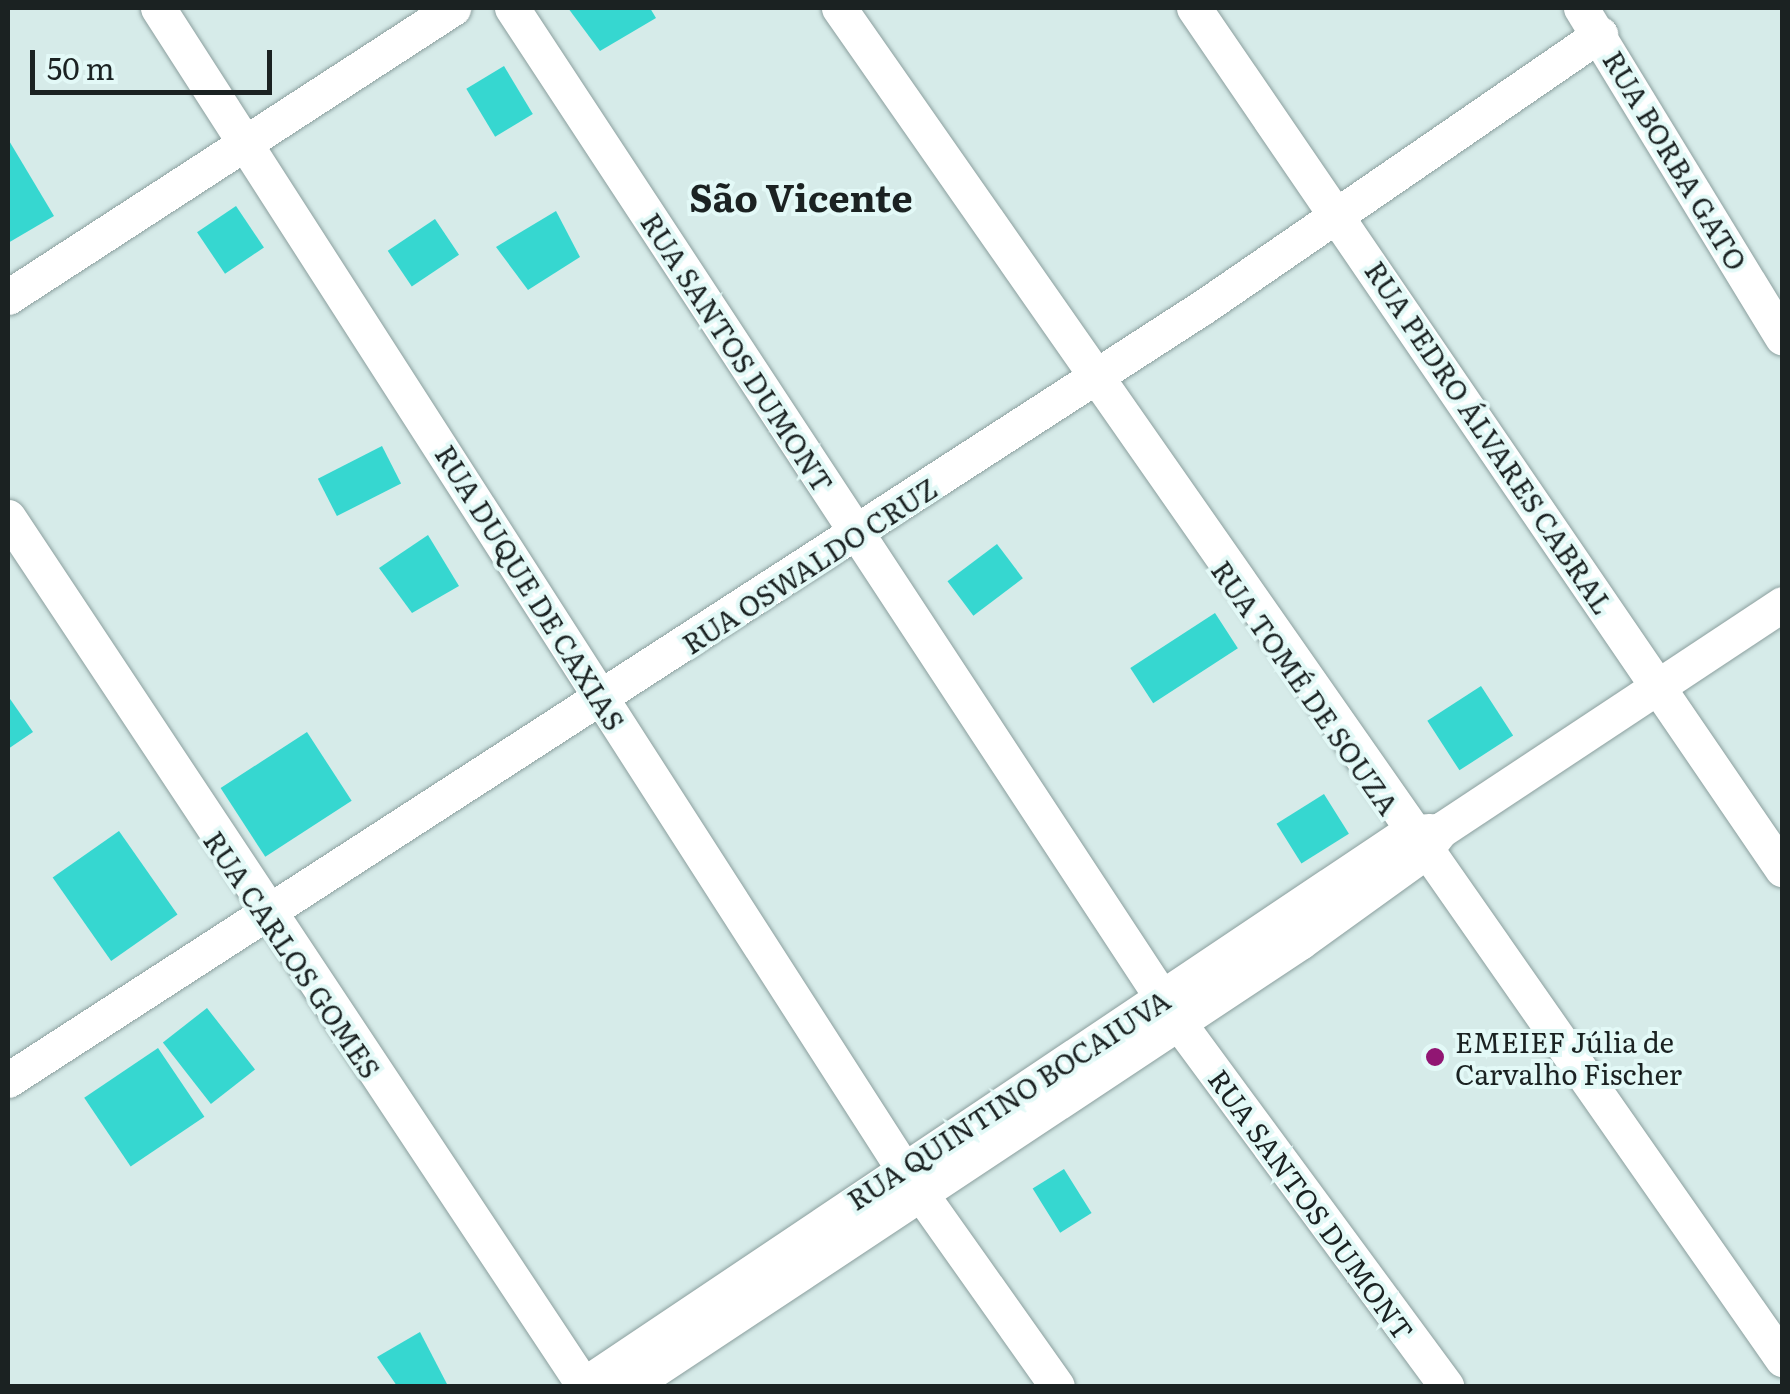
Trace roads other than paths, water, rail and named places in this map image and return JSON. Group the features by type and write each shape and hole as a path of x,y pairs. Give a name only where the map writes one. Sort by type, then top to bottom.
{"street":[{"name":"RUA DUQUE DE CAXIAS","path":"158,8 252,146 911,1180 1057,1386"},
{"path":"8,297 252,146 453,8"},
{"name":"RUA SANTOS DUMONT","path":"512,8 1170,1010 1446,1386"},
{"name":"RUA TOMÉ DE SOUZA","path":"839,8 1092,379 1423,839 1782,1359"},
{"name":"RUA PEDRO ÁLVARES CABRAL","path":"1194,8 1342,216 1782,869"},
{"name":"RUA OSWALDO CRUZ","path":"8,1080 262,911 602,700 1342,216 1590,21"},
{"name":"RUA BORBA GATO","path":"1590,21 1782,337"},
{"name":"RUA CARLOS GOMES","path":"8,517 262,911 583,1386"},
{"name":"RUA QUINTINO BOCAIUVA","path":"583,1386 911,1180 1423,839 1660,690 1782,604"},
{"name":"RUA QUINTINO BOCAIUVA","path":"630,1386 911,1180"}],"place":[{"name":"EMEIEF Júlia de Carvalho Fischer","path":"1435,1057"}],"district":[{"name":"São Vicente","path":"801,196"}]}
